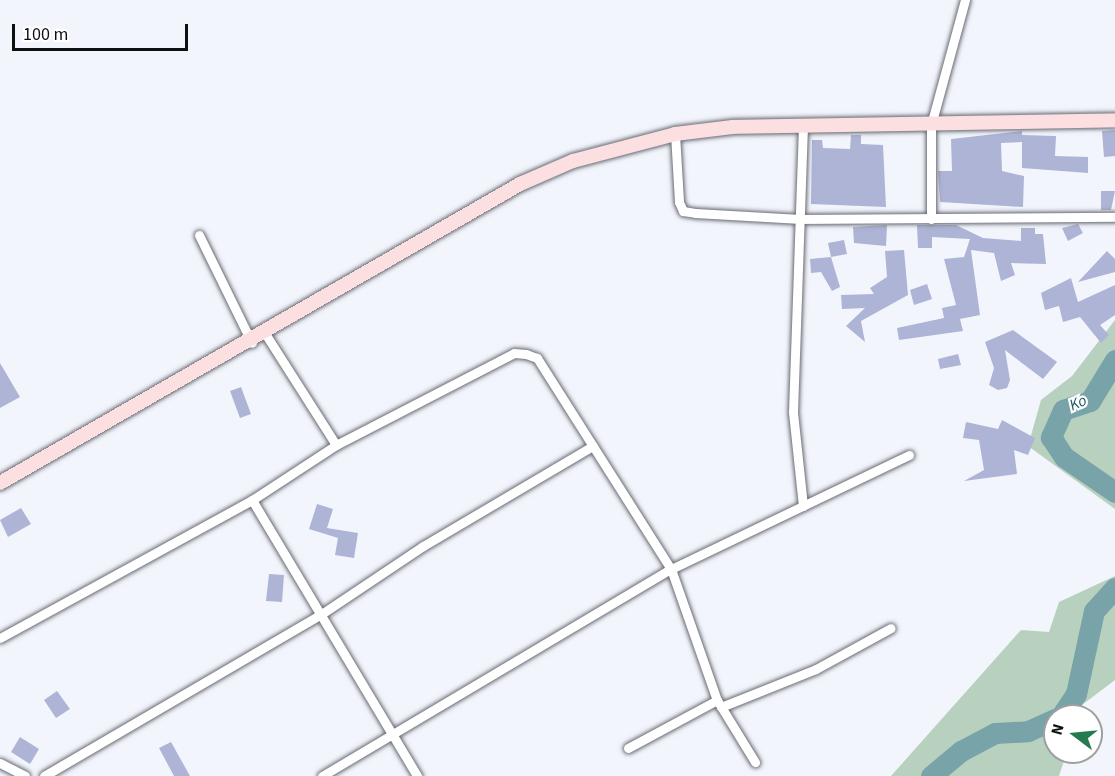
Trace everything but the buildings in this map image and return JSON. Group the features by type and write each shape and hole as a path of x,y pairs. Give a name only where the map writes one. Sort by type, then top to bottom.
{"main road":[{"path":"0,483 266,335 520,184 573,161 675,134 803,126 1115,120"}],"street":[{"path":"931,219 931,125 966,0"},
{"path":"803,126 794,412 803,506"},
{"path":"675,134 683,211 801,219 1115,217"},
{"path":"199,235 252,342"},
{"path":"266,335 336,445"},
{"path":"0,638 252,500 336,445 514,353 537,358 671,569 719,704 754,762"},
{"path":"44,776 320,615 423,546 593,446"},
{"path":"322,776 671,569 909,455"},
{"path":"252,500 417,776"},
{"path":"628,748 719,704 816,669 891,628"},
{"path":"0,763 25,776"}],"green space":[{"path":"1115,320 1115,509 1028,446 1041,400 1072,376"},
{"path":"1115,576 1115,680 1083,704 1043,704 1043,764 1063,764 1059,776 891,776 1021,630 1049,632 1059,602"}],"waterway":[{"name":"Ko","path":"1115,360 1090,401 1063,410 1051,437 1064,457 1115,492"},
{"name":"Ko","path":"1069,704 1076,694 1094,611 1115,588"},
{"name":"Ko","path":"931,776 961,751 995,733 1028,731 1043,724"}]}
